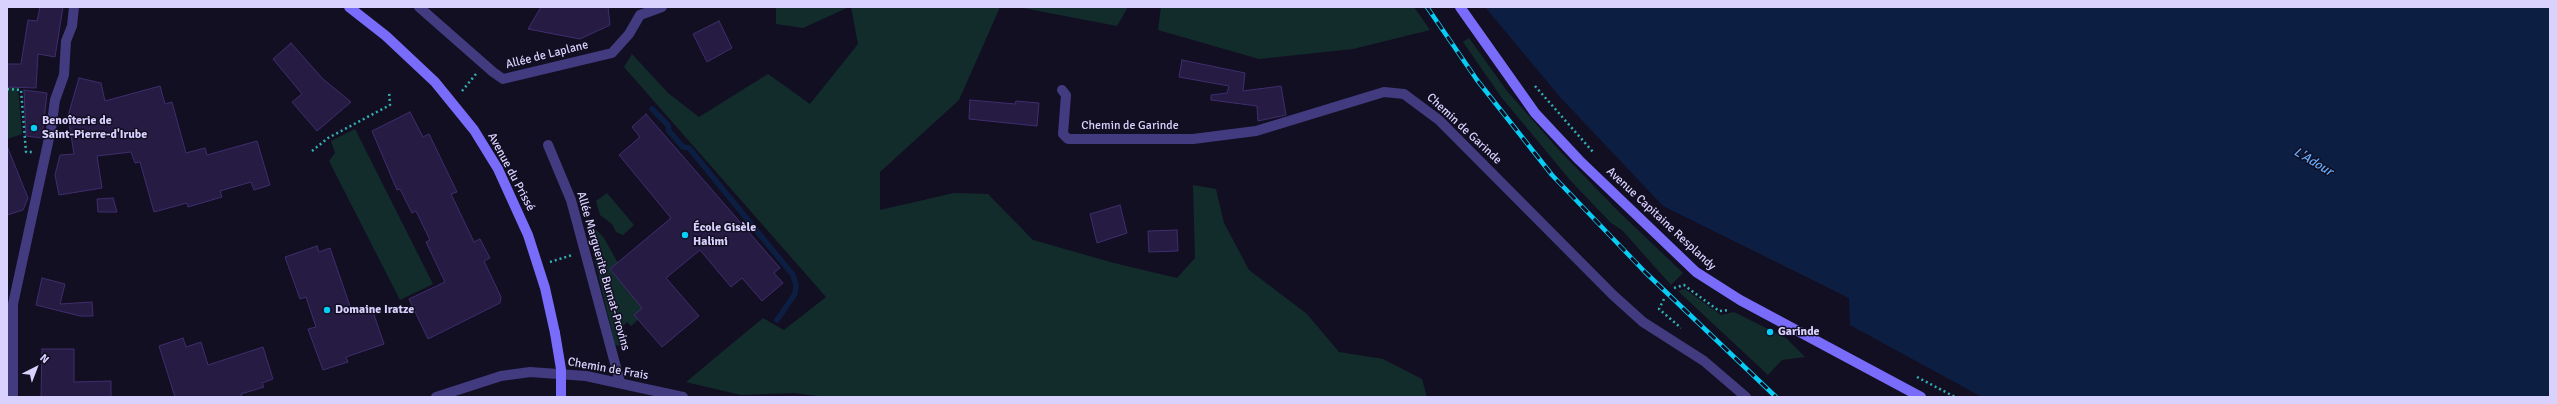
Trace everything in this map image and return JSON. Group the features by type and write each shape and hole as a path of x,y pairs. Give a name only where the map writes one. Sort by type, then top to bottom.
{"main road":[{"name":"Avenue du Prissé","path":"349,7 386,36 435,82 474,130 498,169 528,235 545,288 561,369 561,397"},
{"name":"Avenue Capitaine Resplandy","path":"1460,7 1535,113 1579,160 1696,272 1740,300 1922,397"}],"street":[{"path":"13,397 13,304 58,89 64,71 66,41 72,26 74,7"},
{"name":"Allée de Laplane","path":"419,7 503,79 612,53 629,34 640,15 662,7"},
{"name":"Chemin de Garinde","path":"1062,90 1066,95 1063,134 1068,139 1193,139 1256,131 1384,92 1404,94 1439,120 1613,295 1643,322 1704,360 1746,397"},
{"name":"Allée Marguerite Burnat-Provins","path":"548,145 571,200 586,251 620,382"},
{"name":"Chemin de Frais","path":"436,397 501,376 530,372 586,376 620,382 683,397"}],"path":[{"path":"1532,84 1598,157"},
{"path":"462,91 466,85"},
{"path":"7,89 20,90 26,152 31,152"},
{"path":"312,151 328,138 390,105 389,91"},
{"path":"550,262 586,251"},
{"path":"1674,288 1684,285 1719,311 1734,310 1740,300"},
{"path":"1664,299 1659,308 1687,334 1681,346"}],"green space":[{"path":"776,7 849,7 803,28 776,24"},
{"path":"851,7 1000,7 959,100 880,172 880,210 954,193 988,194 1033,240 1114,263 1177,278 1195,258 1193,185 1216,189 1224,223 1249,270 1307,314 1339,352 1383,359 1422,379 1427,397 825,397 793,393 741,395 686,382 763,318 784,330 826,297 624,67 632,54 668,93 699,117 768,74 810,104 858,44"},
{"path":"1018,7 1128,7 1117,26"},
{"path":"1161,7 1414,7 1430,30 1353,49 1259,59 1158,30"},
{"path":"1469,38 1507,91 1558,149 1619,212 1683,273 1671,285 1622,230 1611,223 1570,180 1502,98 1463,42"},
{"path":"7,87 18,87 22,134 7,139"},
{"path":"355,129 433,284 400,300 329,161 335,153 331,141"},
{"path":"607,193 634,225 623,235 616,232 612,224 600,215 596,201"},
{"path":"592,225 604,238 618,263 610,270 648,311 631,326 627,322 621,328 625,332 619,338 627,347 615,345 587,227"},
{"path":"1685,289 1721,315 1734,312 1786,338 1805,357 1782,360 1768,375 1678,291"}],"water":[{"name":"L'Adour","path":"1485,7 2550,7 2550,397 1982,397 1850,325 1849,298 1663,206 1560,97"}],"building":[{"path":"40,7 63,7 55,57 38,54 36,88 7,87 7,64 21,64 28,20 37,21"},
{"path":"541,7 608,7 610,25 580,39 528,29"},
{"path":"719,21 732,48 707,62 693,34"},
{"path":"291,43 323,79 351,102 317,131 292,102 302,94 273,59"},
{"path":"1182,60 1245,73 1243,91 1281,86 1286,115 1258,121 1257,106 1211,100 1211,95 1227,93 1229,86 1179,77"},
{"path":"79,78 101,83 105,101 160,86 165,104 172,102 186,153 205,148 207,155 257,141 270,185 254,190 251,182 220,191 222,197 188,207 187,203 154,212 140,162 135,163 131,152 97,156 102,188 59,195 55,175 60,155 74,154 68,116"},
{"path":"24,90 47,93 42,138 26,136"},
{"path":"970,100 1015,104 1016,101 1039,103 1037,126 969,119"},
{"path":"410,112 423,137 429,134 457,192 451,194 474,242 480,239 490,258 484,261 501,297 500,303 428,339 409,299 445,282 426,242 430,240 416,211 412,213 400,189 397,190 372,131"},
{"path":"646,114 780,268 774,273 783,283 762,301 742,278 731,287 700,250 666,278 699,316 662,347 634,315 642,308 610,269 671,218 619,155 640,137 632,127"},
{"path":"7,146 28,198 23,210 7,215"},
{"path":"113,198 117,212 98,212 97,199"},
{"path":"1120,205 1127,233 1097,243 1090,214"},
{"path":"1177,230 1178,251 1149,252 1148,231"},
{"name":"Domaine Iratze","path":"317,246 319,252 330,248 351,309 355,308 357,314 372,309 384,344 346,357 348,362 323,370 308,329 316,327 306,297 300,299 285,257"},
{"path":"42,278 65,284 60,304 92,302 93,316 80,316 36,305"},
{"path":"183,338 186,347 201,342 208,365 263,347 273,379 262,383 264,387 241,394 242,397 175,397 159,346"},
{"path":"42,349 74,349 74,382 111,381 111,397 41,397"}],"waterway":[{"path":"652,109 668,125 669,131 683,147 689,148 793,275 796,285 795,294 777,320"}],"railway":[{"path":"1427,7 1477,80 1552,175 1645,272 1776,397"}],"place":[{"name":"Benoîterie de Saint-Pierre-d'Irube","path":"34,128"},
{"name":"École Gisèle Halimi","path":"685,235"},
{"name":"Domaine Iratze","path":"327,310"},
{"name":"Garinde","path":"1770,332"}]}
